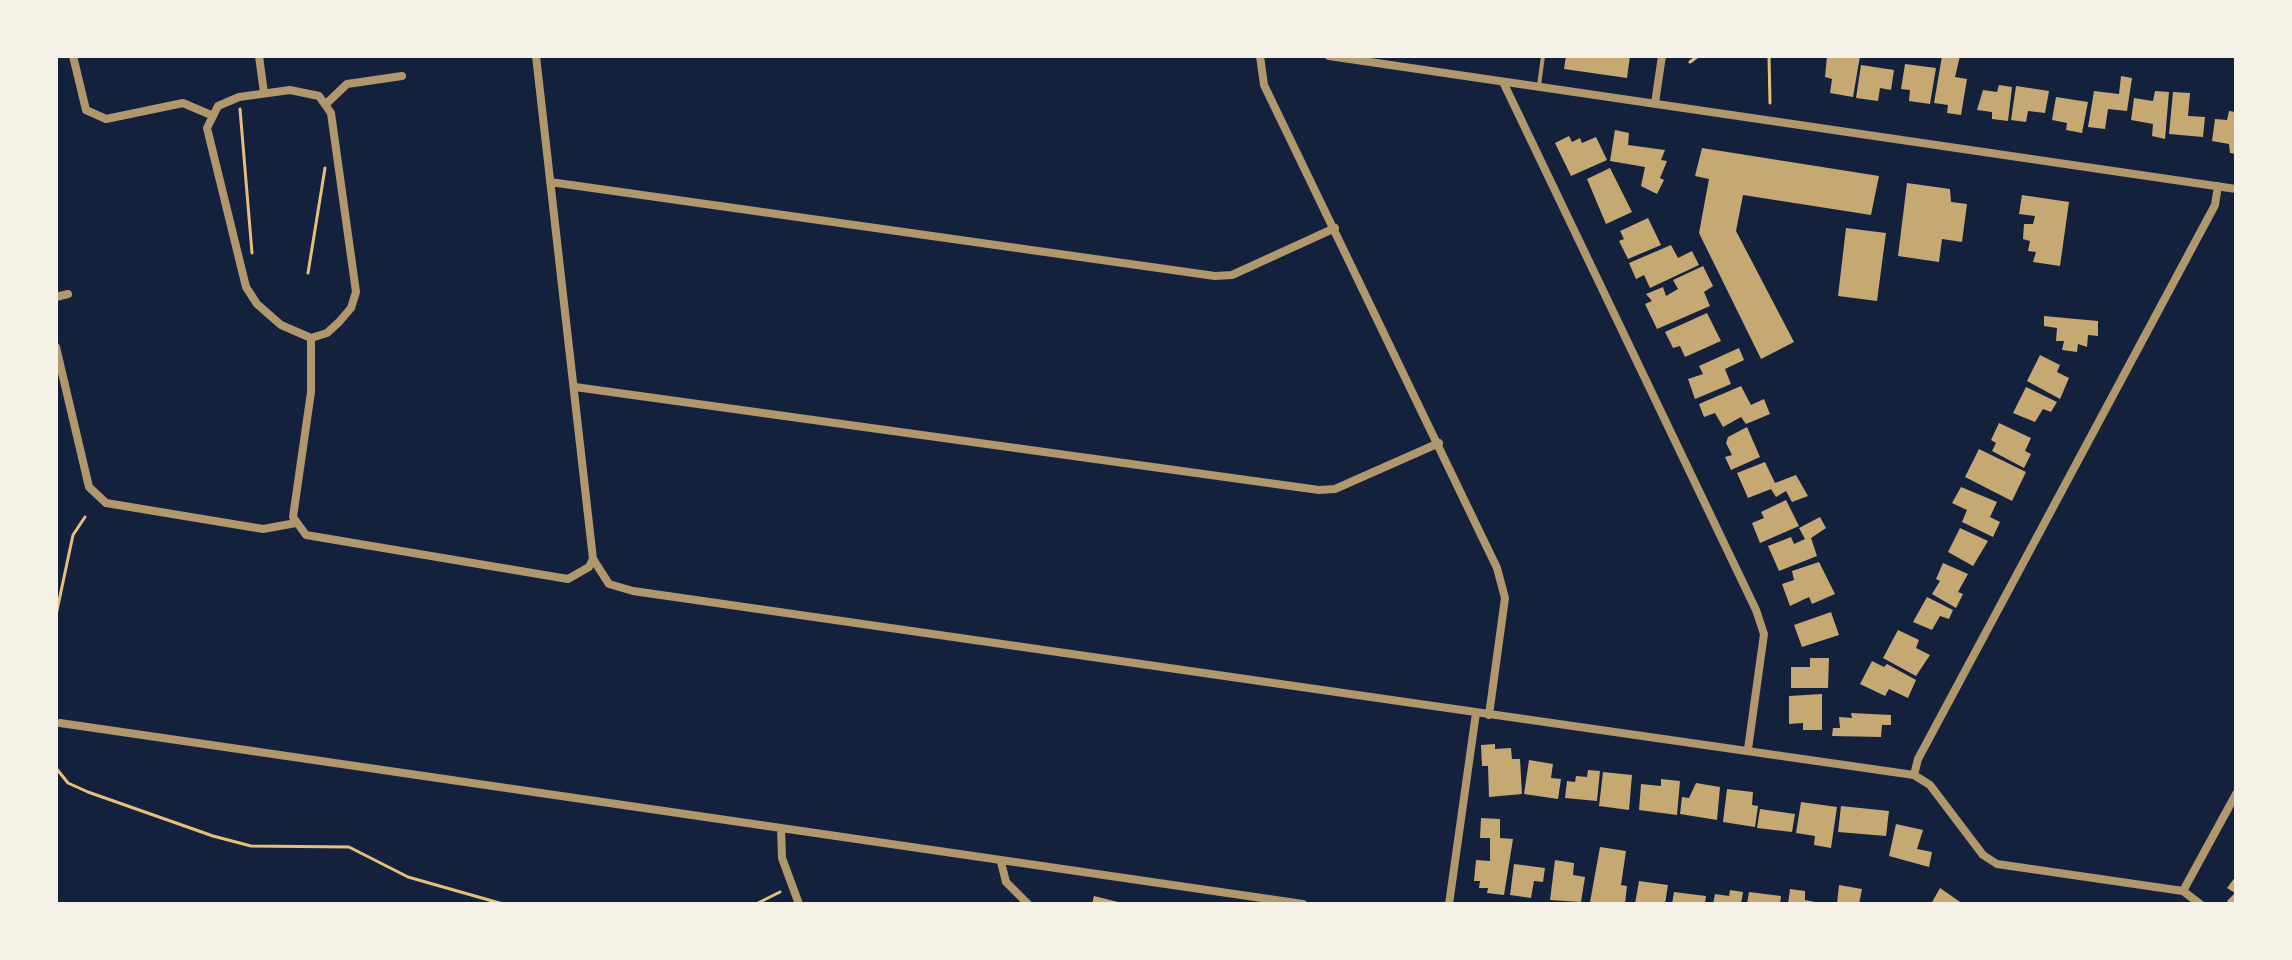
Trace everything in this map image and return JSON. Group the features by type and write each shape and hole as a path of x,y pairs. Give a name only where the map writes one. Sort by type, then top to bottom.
{"street":[{"path":"73,56 86,110 106,119 183,103 211,115"},
{"path":"259,56 264,93"},
{"path":"536,56 593,559 609,584 633,591 1914,775 1930,785 1983,855 1997,864 2183,891 2200,904"},
{"path":"1260,56 1264,85 1497,568 1505,598 1489,715"},
{"path":"1329,56 2236,189"},
{"path":"1655,103 1662,56"},
{"path":"327,103 347,84 402,76"},
{"path":"1504,84 1756,610 1764,634 1748,749"},
{"path":"305,92 319,96 327,103 356,292 351,308 327,333 311,338 281,325 257,304 246,287 207,128 211,115 218,106 239,97 264,93 305,92"},
{"path":"550,182 1215,276 1232,275 1335,228"},
{"path":"1914,775 1918,759 2215,205 2218,186"},
{"path":"56,297 68,294"},
{"path":"311,338 311,392 294,502 296,523 306,535 568,579 589,567 593,559"},
{"path":"56,347 89,487 106,503 263,529 296,523"},
{"path":"575,387 1319,490 1335,489 1439,443"},
{"path":"1449,904 1476,713"},
{"path":"60,723 1303,904"},
{"path":"2183,891 2236,794"},
{"path":"781,828 782,858 799,904"},
{"path":"1001,862 1006,882 1028,904"}],"lane":[{"path":"1538,88 1543,56"}],"path":[{"path":"1690,62 1698,56"},
{"path":"1769,56 1770,103"},
{"path":"239,97 253,259"},
{"path":"308,273 325,167"},
{"path":"56,615 73,535 85,517"},
{"path":"56,768 68,783 88,792 213,836 251,846 349,847 408,877 503,904"},
{"path":"756,904 791,886"}],"building":[{"path":"1566,56 1630,56 1627,78 1564,69"},
{"path":"1827,56 1860,56 1853,97 1830,93 1832,79 1825,77"},
{"path":"1942,56 1960,56 1955,77 1967,79 1961,115 1947,113 1948,105 1934,103"},
{"path":"1905,64 1936,68 1930,104 1909,101 1910,90 1901,89"},
{"path":"1861,65 1894,70 1891,90 1880,88 1878,101 1856,98"},
{"path":"2121,76 2132,78 2127,111 2108,109 2105,129 2088,127 2094,91 2119,94"},
{"path":"1999,85 2012,87 2008,121 1992,119 1992,112 1977,110 1983,90 1997,92"},
{"path":"2016,86 2049,91 2045,113 2028,111 2026,122 2011,120"},
{"path":"2155,91 2169,92 2165,139 2152,136 2153,124 2131,120 2134,98 2153,101"},
{"path":"2173,92 2190,93 2188,116 2205,117 2203,137 2169,134"},
{"path":"2056,97 2088,102 2082,133 2066,130 2067,123 2052,120"},
{"path":"2229,111 2236,112 2236,154 2230,153 2229,144 2212,141 2215,119 2227,120"},
{"path":"1615,130 1629,133 1628,145 1665,150 1661,160 1667,161 1660,178 1664,180 1657,194 1641,186 1645,167 1610,161"},
{"path":"1569,136 1572,142 1580,138 1582,143 1596,137 1607,160 1571,176 1555,143"},
{"path":"1702,148 1879,176 1871,215 1743,195 1736,231 1794,342 1761,359 1699,233 1709,179 1695,176"},
{"path":"1610,168 1632,212 1606,224 1587,179"},
{"path":"1907,183 1950,189 1951,202 1967,204 1962,242 1942,239 1939,262 1898,256"},
{"path":"2022,195 2069,202 2060,266 2033,262 2036,252 2028,251 2030,241 2023,239 2024,224 2033,224 2035,216 2019,214"},
{"path":"1648,218 1661,245 1628,259 1619,241 1624,239 1620,231"},
{"path":"1846,228 1886,233 1877,301 1838,296"},
{"path":"1671,245 1678,258 1692,251 1699,265 1650,288 1644,275 1636,279 1629,263"},
{"path":"1703,266 1713,286 1704,292 1710,306 1657,329 1645,304 1652,301 1646,294 1663,287 1666,296 1678,289 1673,280"},
{"path":"1707,313 1721,341 1685,357 1680,346 1673,348 1665,332"},
{"path":"2044,316 2098,321 2098,336 2088,335 2087,347 2078,344 2077,352 2062,350 2064,341 2056,341 2057,328 2044,326"},
{"path":"1739,348 1744,360 1725,369 1731,384 1695,399 1688,379 1703,374 1699,366"},
{"path":"2040,355 2060,365 2057,372 2069,378 2060,399 2027,381"},
{"path":"1741,386 1751,405 1764,399 1770,414 1746,424 1741,417 1723,427 1715,413 1704,417 1699,404"},
{"path":"2026,387 2057,402 2051,412 2043,409 2035,422 2013,413"},
{"path":"1999,423 2031,438 2025,451 2031,454 2024,468 1992,451 1996,443 1991,440"},
{"path":"1747,427 1760,457 1731,470 1725,457 1732,455 1726,443 1728,437"},
{"path":"1979,449 2026,472 2012,501 1965,477"},
{"path":"1765,462 1775,483 1796,475 1808,496 1792,502 1786,491 1776,497 1771,489 1748,498 1737,473"},
{"path":"1961,487 1997,502 1990,517 2000,522 1993,537 1962,522 1967,510 1952,503"},
{"path":"1786,500 1799,526 1760,543 1752,523 1764,518 1761,512"},
{"path":"1820,517 1826,528 1811,538 1817,556 1779,571 1768,546 1791,537 1794,544 1805,539 1799,528"},
{"path":"1960,528 1988,541 1973,566 1948,552"},
{"path":"1819,562 1835,594 1812,604 1809,597 1790,606 1782,584 1794,580 1792,571"},
{"path":"1943,563 1968,574 1958,592 1963,594 1956,608 1932,594 1940,581 1936,579"},
{"path":"1927,597 1953,610 1949,619 1940,616 1932,630 1913,622"},
{"path":"1831,612 1839,635 1802,647 1794,625"},
{"path":"1898,630 1919,640 1916,648 1930,655 1916,676 1883,658"},
{"path":"1810,658 1829,658 1828,688 1791,688 1791,667 1810,667"},
{"path":"1872,661 1884,667 1887,664 1916,680 1908,698 1889,689 1885,696 1860,684"},
{"path":"1822,694 1822,730 1803,730 1803,723 1789,724 1789,696"},
{"path":"1851,713 1891,715 1891,725 1882,725 1881,737 1832,736 1833,728 1840,728 1839,717 1852,718"},
{"path":"1495,744 1495,749 1511,748 1512,759 1520,759 1522,794 1489,797 1488,766 1482,766 1481,745"},
{"path":"1529,760 1553,764 1551,778 1561,779 1558,799 1524,794"},
{"path":"1588,770 1600,771 1597,801 1565,798 1567,781 1575,782 1576,776 1587,777"},
{"path":"1603,772 1632,775 1629,810 1599,806"},
{"path":"1661,779 1680,781 1677,815 1639,810 1641,784 1661,786"},
{"path":"1696,783 1720,787 1717,820 1680,814 1682,797 1689,798"},
{"path":"1727,789 1753,792 1752,805 1758,806 1755,827 1723,822"},
{"path":"1801,802 1837,807 1831,848 1814,845 1815,836 1796,833"},
{"path":"1841,806 1889,811 1886,836 1838,832"},
{"path":"1760,809 1795,814 1792,832 1757,828"},
{"path":"1481,818 1500,819 1500,838 1513,839 1504,895 1487,893 1488,888 1479,888 1480,881 1474,881 1476,860 1490,861 1490,838 1480,838"},
{"path":"1896,824 1923,830 1917,849 1932,852 1929,867 1889,856"},
{"path":"1600,847 1626,851 1621,885 1627,886 1625,904 1590,902"},
{"path":"1555,860 1574,863 1573,875 1585,877 1581,902 1550,900"},
{"path":"1514,864 1545,868 1543,882 1534,881 1531,898 1510,895"},
{"path":"2236,876 2236,904 2231,904 2227,901 2235,893 2227,888"},
{"path":"1639,881 1668,885 1665,904 1635,904"},
{"path":"1839,885 1862,889 1859,904 1837,904"},
{"path":"1940,888 1963,904 1931,904"},
{"path":"1790,889 1805,891 1805,900 1825,904 1788,904"},
{"path":"1730,890 1743,892 1741,904 1713,904 1715,894 1729,896"},
{"path":"1674,892 1706,896 1705,904 1672,904"},
{"path":"1749,892 1781,896 1780,904 1747,904"},
{"path":"1094,896 1122,903 1122,904 1092,904"}]}
